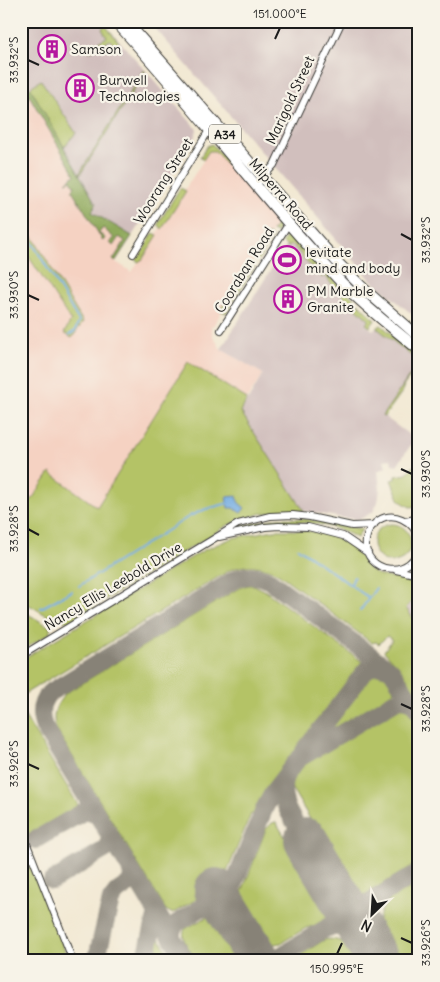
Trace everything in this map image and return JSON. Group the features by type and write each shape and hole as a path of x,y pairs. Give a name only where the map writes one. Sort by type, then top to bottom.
{"highway":[{"name":"Milperra Road","path":"115,21 212,126 264,177 338,263 370,295 419,337"},
{"name":"Milperra Road","path":"126,21 212,126 256,185 289,223 346,287 419,350"}],"street":[{"name":"Marigold Street","path":"256,185 274,165 342,21"},
{"name":"Woorang Street","path":"133,254 212,126"},
{"name":"Cooraban Road","path":"221,330 289,223"},
{"name":"Nancy Ellis Leebold Drive","path":"21,656 238,524 279,515 310,517 352,526 374,525"},
{"path":"391,569 398,569 412,561 419,545 415,530 406,521 395,517 383,518 374,525 367,538 368,553 377,564 391,569 419,576"},
{"path":"406,521 419,518"},
{"name":"Nancy Ellis Leebold Drive","path":"217,538 265,527 296,526 319,529 343,536 368,553"},
{"path":"21,829 74,961"}],"shaded area":[{"path":"21,21 102,21 196,128 193,141 132,236 92,212 96,204 21,71"},
{"path":"149,21 419,21 419,320 372,281"},
{"path":"30,87 96,204 92,212 132,236 116,262 132,272 210,150 215,150 277,222 213,326 211,325 213,336 221,349 263,374 247,399 188,362 97,507 50,473 21,515 21,92"},
{"path":"297,242 332,285 369,320 366,325 373,330 377,328 419,362 382,415 415,439 397,465 392,464 391,459 384,460 386,467 378,471 380,489 378,502 373,512 360,519 304,511 241,412 263,374 221,349 287,244"},
{"path":"419,592 419,627 406,608"}],"green space":[{"path":"105,25 119,42 115,46 110,40 90,52 87,48 107,37 102,29"},
{"path":"144,70 145,72 80,175 79,174"},
{"path":"41,80 76,133 64,147 29,88"},
{"path":"30,87 96,204 92,212 132,236 115,262 113,260 125,241 119,237 113,246 110,243 114,238 103,228 99,233 105,238 103,241 72,190 75,187 71,180 66,182 75,175 26,90"},
{"path":"212,144 279,218 281,224 276,233 272,231 276,225 275,220 215,151 209,151 203,160 200,157 207,146"},
{"path":"180,188 186,191 162,229 158,224"},
{"path":"21,217 83,322 72,338 64,333 71,321 21,245"},
{"path":"153,233 158,235 142,260 139,262 135,260 140,256"},
{"path":"267,235 272,238 259,260 253,257"},
{"path":"288,235 293,235 318,263 316,267 311,267 293,245 287,247 282,242"},
{"path":"250,263 255,266 226,313 220,310"},
{"path":"325,270 375,320 370,327 366,324 369,320 332,285 325,275 322,278 319,275"},
{"path":"381,325 419,357 419,362 377,328"},
{"path":"188,362 247,399 241,412 304,511 259,514 228,525 68,622 46,615 21,600 21,515 50,473 97,507"},
{"path":"419,362 419,377 415,375 410,377 404,385 402,392 384,417 382,416"},
{"path":"413,466 419,468 419,506 410,507 400,501 391,480 396,479 396,476 407,474"},
{"path":"278,518 308,519 362,529 357,538 342,530 310,523 259,526 227,533 244,525"},
{"path":"392,524 405,530 411,543 405,556 392,562 379,556 373,543 379,530"},
{"path":"274,530 326,534 345,542 354,549 367,566 377,574 392,578 419,579 419,592 406,608 419,627 419,698 402,671 384,651 392,640 387,636 379,644 376,642 372,643 279,574 255,566 243,566 230,570 21,696 21,660 204,550 232,538"},
{"path":"254,585 264,590 364,663 258,803 253,815 251,814 225,877 223,875 198,888 202,896 171,913 166,910 56,729 54,714 66,693 239,588"},
{"path":"21,610 50,627 50,633 21,651"},
{"path":"378,671 392,681 394,688 391,696 320,739 368,674"},
{"path":"402,706 408,709 419,725 419,862 361,897 357,897 289,784 298,766 395,707"},
{"path":"21,710 80,808 78,812 30,840 21,819"},
{"path":"276,822 331,913 329,917 316,925 306,928 281,943 274,944 265,939 240,897 266,829"},
{"path":"21,841 69,961 21,961"},
{"path":"419,885 419,961 395,961 384,943 379,929 381,911 392,898"},
{"path":"207,917 214,921 237,961 197,961 189,950 184,937 185,929"},
{"path":"154,937 159,938 173,961 148,961"},
{"path":"324,940 340,941 348,946 361,961 292,961"}],"water":[{"path":"237,496 239,503 245,508 241,513 233,508 228,508 226,497"}],"waterway":[{"path":"21,224 79,321 75,331 69,335"},
{"path":"79,586 190,516 206,509 229,503"},
{"path":"298,548 369,598"},
{"path":"351,584 354,577"},
{"path":"360,611 376,588"},
{"path":"41,608 72,591"},
{"path":"21,618 26,615"}],"taxiway":[{"path":"186,961 44,727 41,709 49,693 235,579 252,576 270,581 392,671 419,712"},
{"path":"304,751 366,670 376,665 388,668"},
{"path":"172,939 172,930 177,923 232,889 265,807 275,789 298,759 397,700 405,699 413,703"},
{"path":"285,777 283,786 285,803 306,840"},
{"path":"35,840 83,812 90,811 97,815"},
{"path":"52,881 106,849 110,843 109,835"},
{"path":"96,961 111,900 117,892 130,883 132,878 131,871"},
{"path":"272,961 419,872"},
{"path":"145,961 157,913"},
{"path":"326,928 335,927 351,930 363,940 377,961"}],"runway":[{"path":"306,840 378,961"},
{"path":"216,890 259,961"}],"place":[{"name":"Samson","path":"52,49"},
{"name":"Burwell Technologies","path":"80,88"},
{"name":"levitate mind and body","path":"287,260"},
{"name":"PM Marble Granite","path":"288,299"}]}
